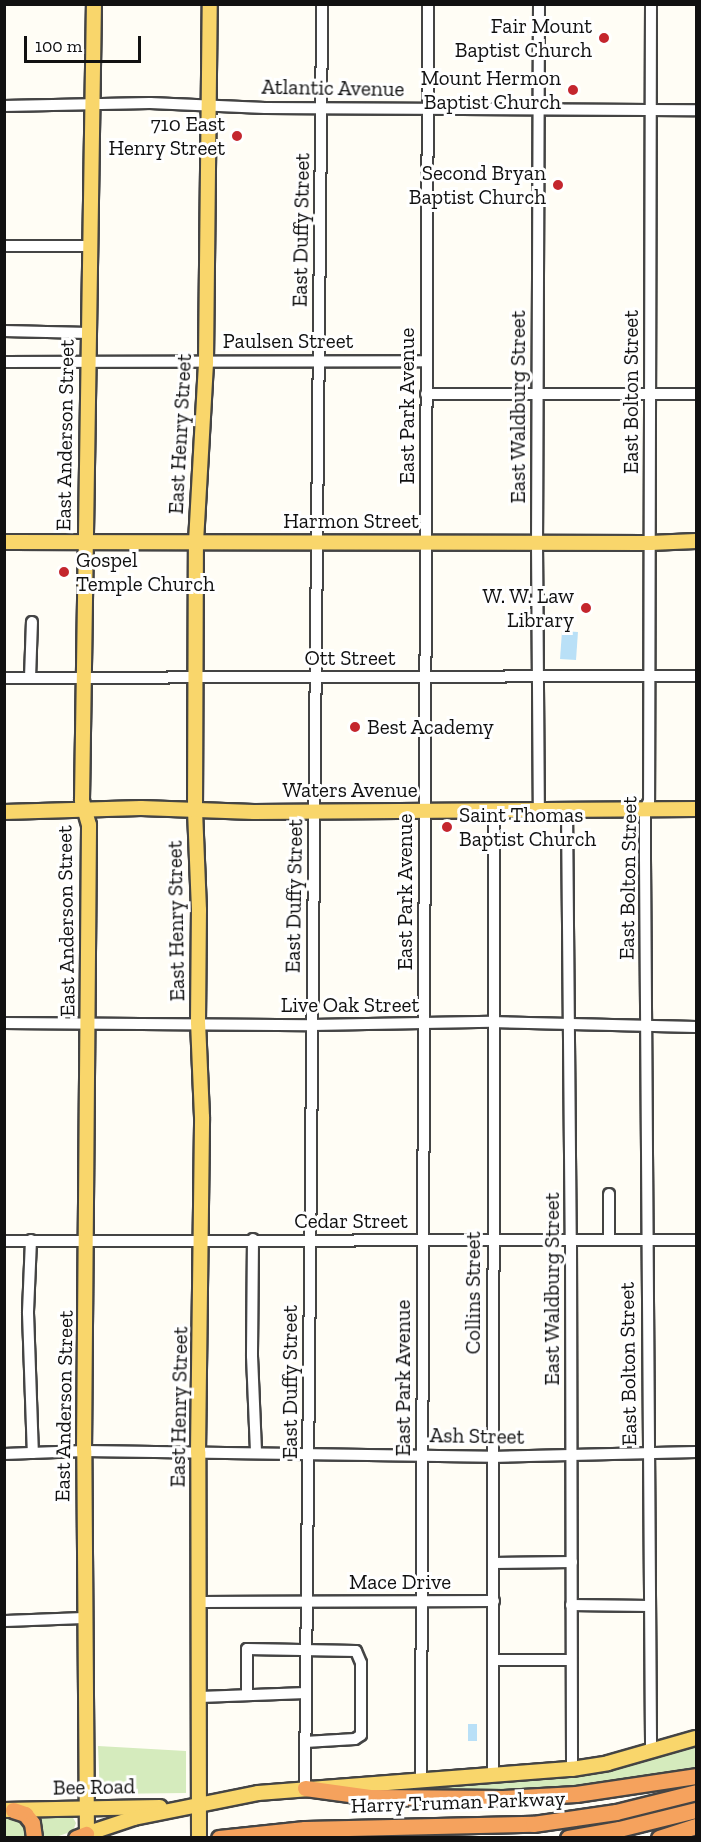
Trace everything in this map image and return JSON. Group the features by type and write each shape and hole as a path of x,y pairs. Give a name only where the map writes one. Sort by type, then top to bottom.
{"highway":[{"path":"305,1788 371,1797 503,1798 576,1794 696,1776"},
{"name":"Harry Truman Parkway","path":"219,1838 305,1829 533,1824 616,1812 696,1792"},
{"path":"9,1810 25,1814 32,1823 34,1838"},
{"name":"Harry Truman Parkway","path":"568,1838 619,1829 696,1810"},
{"path":"659,1838 696,1826"}],"main road":[{"name":"East Anderson Street","path":"83,1836 85,1807 84,1451 89,825 82,800 84,541 94,4"},
{"name":"East Henry Street","path":"199,1838 198,1452 202,1117 198,1022 199,910 195,810 196,542 206,361 207,104 210,4"},
{"name":"Harmon Street","path":"4,542 650,543 696,541"},
{"name":"Waters Avenue","path":"4,812 696,809"},
{"path":"83,1836 134,1818 200,1804 305,1788 572,1769 608,1763 696,1738"},
{"name":"Bee Road","path":"9,1810 183,1807"}],"street":[{"name":"East Duffy Street","path":"305,1788 322,4"},
{"name":"East Park Avenue","path":"421,1780 428,4"},
{"name":"East Waldburg Street","path":"539,4 537,394 539,810"},
{"name":"East Bolton Street","path":"651,4 649,801 645,809 646,1367 649,1454 651,1751"},
{"name":"Atlantic Avenue","path":"4,106 93,103 321,108 696,110"},
{"path":"4,246 90,246"},
{"path":"4,331 88,333"},
{"name":"Paulsen Street","path":"4,362 427,361"},
{"path":"426,394 696,394"},
{"path":"30,678 32,622"},
{"name":"Ott Street","path":"4,678 696,676"},
{"name":"East Waldburg Street","path":"567,810 570,1025 572,1769"},
{"name":"Collins Street","path":"493,1775 494,811"},
{"name":"Live Oak Street","path":"4,1023 198,1022 312,1025 492,1022 696,1027"},
{"path":"609,1194 609,1240"},
{"name":"Cedar Street","path":"4,1240 87,1238 423,1241 696,1240"},
{"path":"253,1239 252,1356 256,1453"},
{"path":"31,1240 28,1313 33,1453"},
{"name":"Ash Street","path":"4,1454 84,1451 492,1457 696,1452"},
{"path":"493,1563 572,1562"},
{"name":"Mace Drive","path":"200,1602 494,1601"},
{"path":"571,1605 650,1606"},
{"path":"4,1621 85,1618"},
{"path":"247,1695 247,1649 357,1651 361,1664 361,1735 355,1738 305,1742"},
{"path":"493,1660 570,1660"},
{"path":"200,1697 306,1693"}],"green space":[{"path":"696,1745 696,1767 575,1787 457,1792 389,1788 611,1767"},
{"path":"98,1746 186,1751 186,1793 100,1794"},
{"path":"37,1816 72,1816 76,1823 73,1831 56,1837 40,1837"},
{"path":"4,1817 16,1817 23,1821 32,1837 5,1837"}],"water":[{"path":"562,631 578,632 576,660 560,659"},
{"path":"468,1724 477,1724 477,1741 468,1741"}],"place":[{"name":"Fair Mount Baptist Church","path":"604,38"},
{"name":"Mount Hermon Baptist Church","path":"573,90"},
{"name":"710 East Henry Street","path":"237,136"},
{"name":"Second Bryan Baptist Church","path":"558,185"},
{"name":"Gospel Temple Church","path":"64,572"},
{"name":"W. W. Law Library","path":"586,608"},
{"name":"Best Academy","path":"355,727"},
{"name":"Saint Thomas Baptist Church","path":"447,827"}]}
